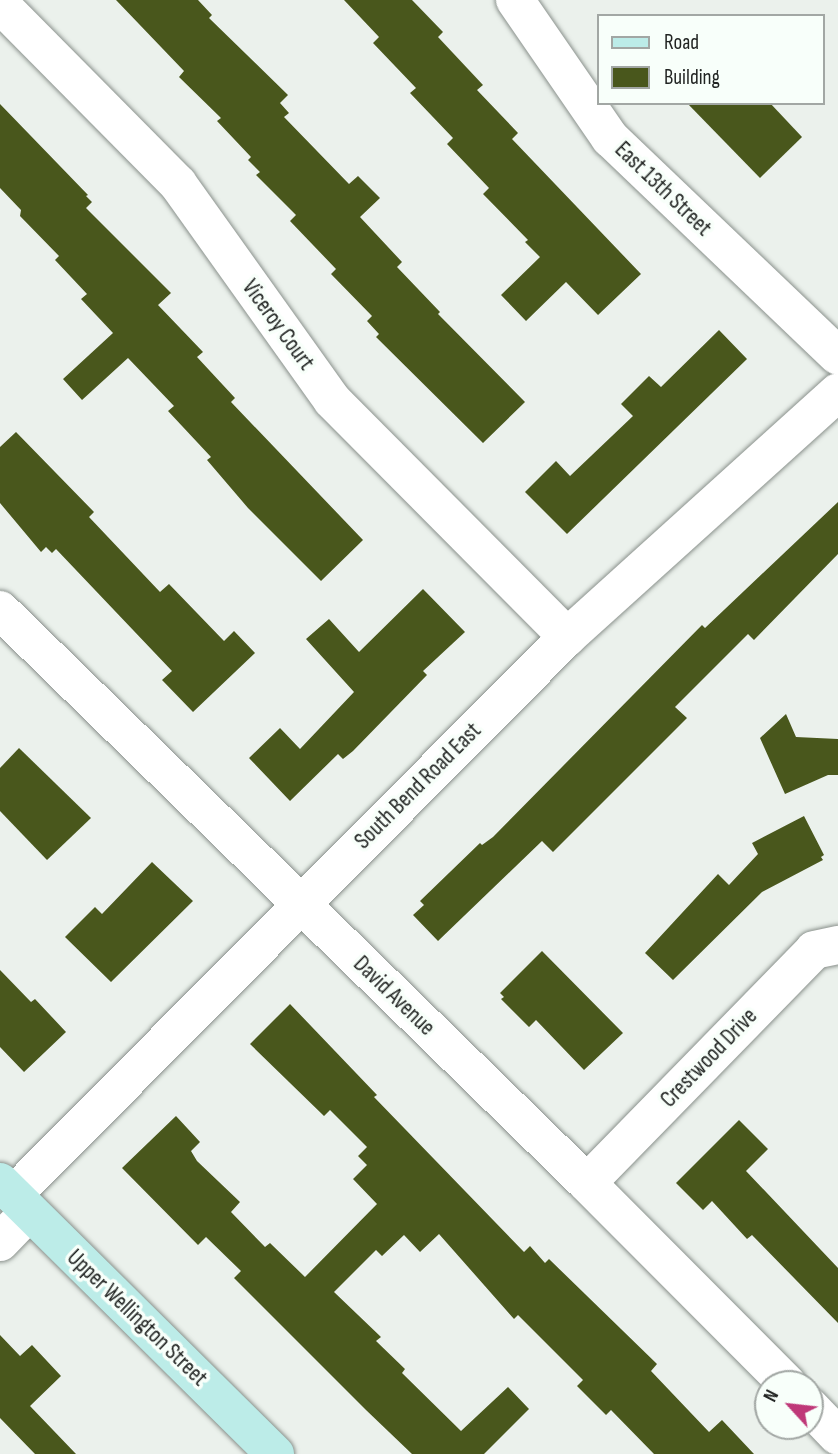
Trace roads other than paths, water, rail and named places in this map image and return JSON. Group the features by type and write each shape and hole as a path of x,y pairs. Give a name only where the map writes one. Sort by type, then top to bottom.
{"main road":[{"name":"Upper Wellington Street","path":"14,1196 275,1454"}],"street":[{"name":"East 13th Street","path":"515,0 610,138 838,356"},
{"name":"Viceroy Court","path":"0,4 178,184 332,400 567,637"},
{"name":"South Bend Road East","path":"0,1242 14,1196 300,905 567,637 838,392"},
{"name":"David Avenue","path":"0,610 587,1183 773,1370"},
{"name":"Crestwood Drive","path":"587,1183 814,950 838,945"},
{"path":"824,1422 838,1436"}]}
